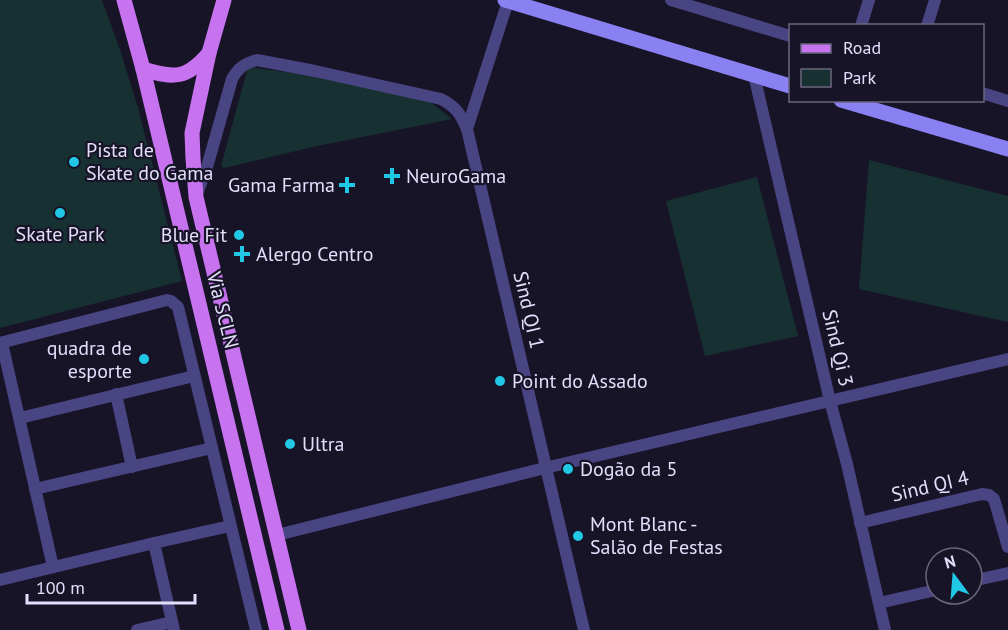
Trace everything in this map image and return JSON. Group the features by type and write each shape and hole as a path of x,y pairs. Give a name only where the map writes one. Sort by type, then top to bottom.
{"main road":[{"name":"Via SCLN","path":"224,0 209,52 192,133 196,197 299,630"},
{"path":"507,0 789,86"},
{"name":"Via SCLN","path":"123,2 143,69 277,630"},
{"path":"143,69 166,75 185,73 200,63 209,52"},
{"path":"848,102 1008,149"},
{"path":"185,246 198,248 207,243"},
{"path":"194,278 203,269 208,268 214,271"}],"street":[{"path":"467,129 507,0"},
{"path":"671,0 789,36"},
{"path":"862,24 868,0"},
{"path":"928,24 935,0"},
{"path":"196,197 207,168 232,80 242,67 257,60 441,99 453,106 467,129"},
{"name":"Sind Qi 3","path":"754,75 885,630"},
{"path":"984,94 1008,101"},
{"name":"Sind QI 1","path":"467,129 584,630"},
{"path":"53,567 1,343 167,300 175,304 180,311 256,630"},
{"path":"277,535 545,468 1008,359"},
{"path":"20,418 194,376"},
{"path":"116,394 132,467"},
{"path":"35,489 212,448"},
{"name":"Sind QI 4","path":"860,522 982,494 989,495 994,499 1008,544"},
{"path":"0,580 230,526"},
{"path":"137,630 173,626 154,543"},
{"path":"984,578 1008,573"},
{"path":"879,603 924,593"}],"green space":[{"path":"0,0 102,0 138,108 182,281 0,328"},
{"path":"248,67 330,78 429,101 452,119 317,146 224,168 221,166"},
{"path":"869,160 1008,196 1008,322 859,289"},
{"path":"757,177 798,336 705,356 666,201"}],"place":[{"name":"Pista de Skate do Gama","path":"74,162"},
{"name":"NeuroGama","path":"392,176"},
{"name":"Gama Farma","path":"347,185"},
{"name":"Skate Park","path":"60,213"},
{"name":"Blue Fit","path":"239,235"},
{"name":"Alergo Centro","path":"242,254"},
{"name":"quadra de esporte","path":"144,359"},
{"name":"Point do Assado","path":"500,381"},
{"name":"Ultra","path":"290,444"},
{"name":"Dogão da 5","path":"568,469"},
{"name":"Mont Blanc - Salão de Festas","path":"578,536"}]}
